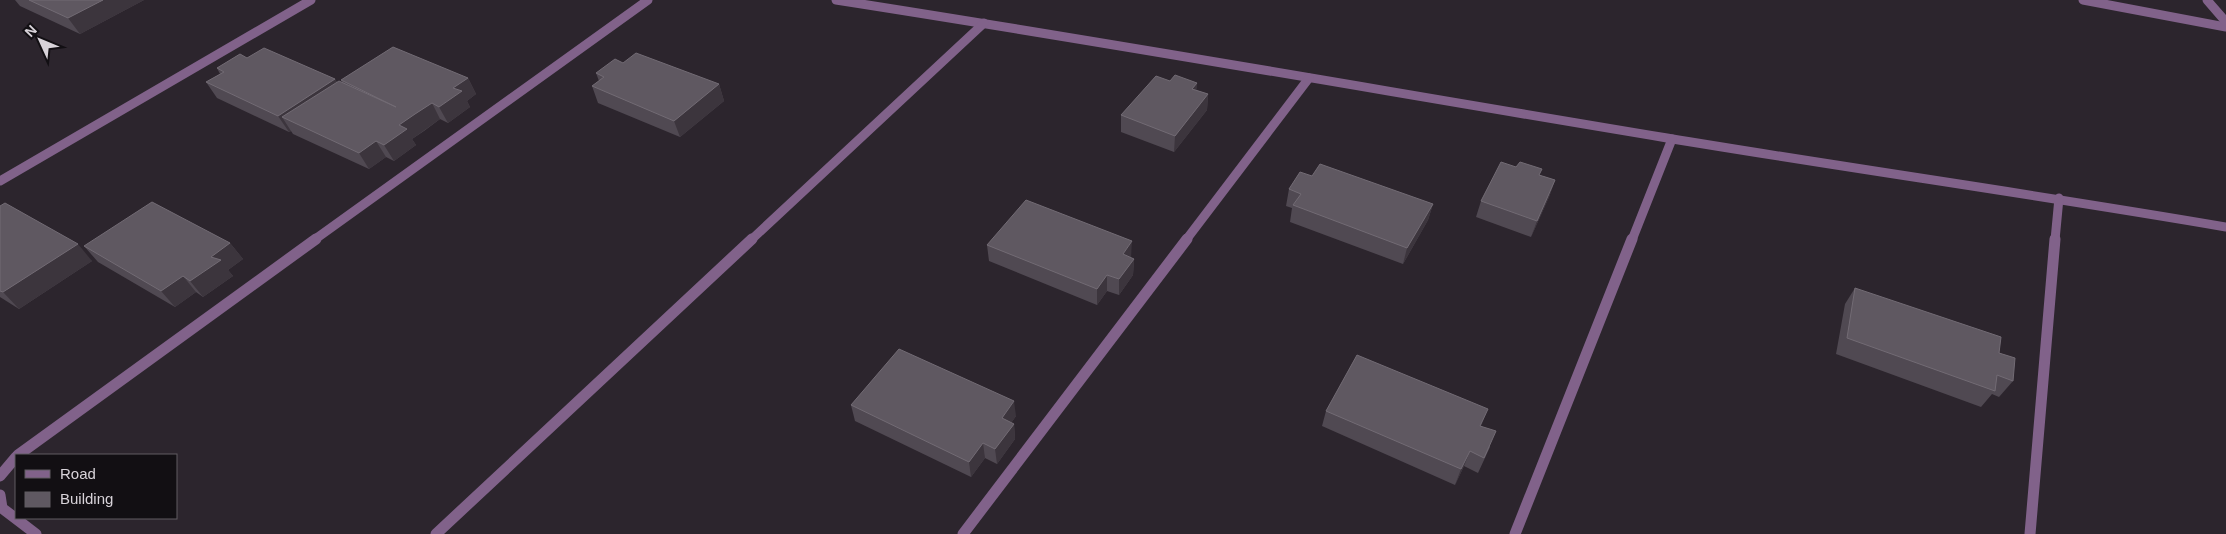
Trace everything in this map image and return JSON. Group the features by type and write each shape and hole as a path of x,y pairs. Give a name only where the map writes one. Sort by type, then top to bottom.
{"street":[{"path":"0,181 312,0"},
{"path":"19,454 33,442 648,0"},
{"path":"836,0 984,23 1672,139 2059,198 2226,227"},
{"path":"2083,0 2226,27"},
{"path":"2207,0 2226,22"},
{"path":"436,534 984,23"},
{"path":"963,534 1309,78"},
{"path":"1515,534 1672,139"},
{"path":"2030,534 2059,198"},
{"path":"0,476 15,458"},
{"path":"0,495 2,508 15,518"},
{"path":"16,519 36,534"}],"building":[{"path":"29,0 103,0 68,18"},
{"path":"393,47 468,78 453,88 462,91 439,107 432,103 399,125 407,129 384,145 376,141 359,153 282,117 339,81 396,107 341,80"},
{"path":"264,48 335,79 278,116 206,82 224,72 217,68 240,54 247,58"},
{"path":"636,53 719,84 674,121 592,86 604,77 596,73 615,59 623,63"},
{"path":"1175,75 1197,83 1192,89 1208,94 1175,136 1121,115 1156,76 1170,81"},
{"path":"1501,162 1516,167 1520,162 1542,169 1539,175 1555,180 1537,221 1481,201"},
{"path":"1320,164 1433,204 1407,248 1293,205 1301,194 1289,189 1300,172 1312,176"},
{"path":"1026,200 1132,241 1123,254 1134,259 1119,279 1107,275 1097,289 987,245"},
{"path":"152,202 230,243 211,257 221,260 190,281 183,276 161,291 84,246"},
{"path":"5,203 78,244 3,292 0,291 0,206"},
{"path":"1855,288 2001,337 1999,353 2015,358 2013,381 1997,375 1995,391 1847,338"},
{"path":"899,349 1014,401 1002,418 1014,424 995,449 983,443 969,462 851,405"},
{"path":"1357,355 1488,409 1480,426 1496,431 1484,458 1470,451 1461,469 1326,411"}]}
